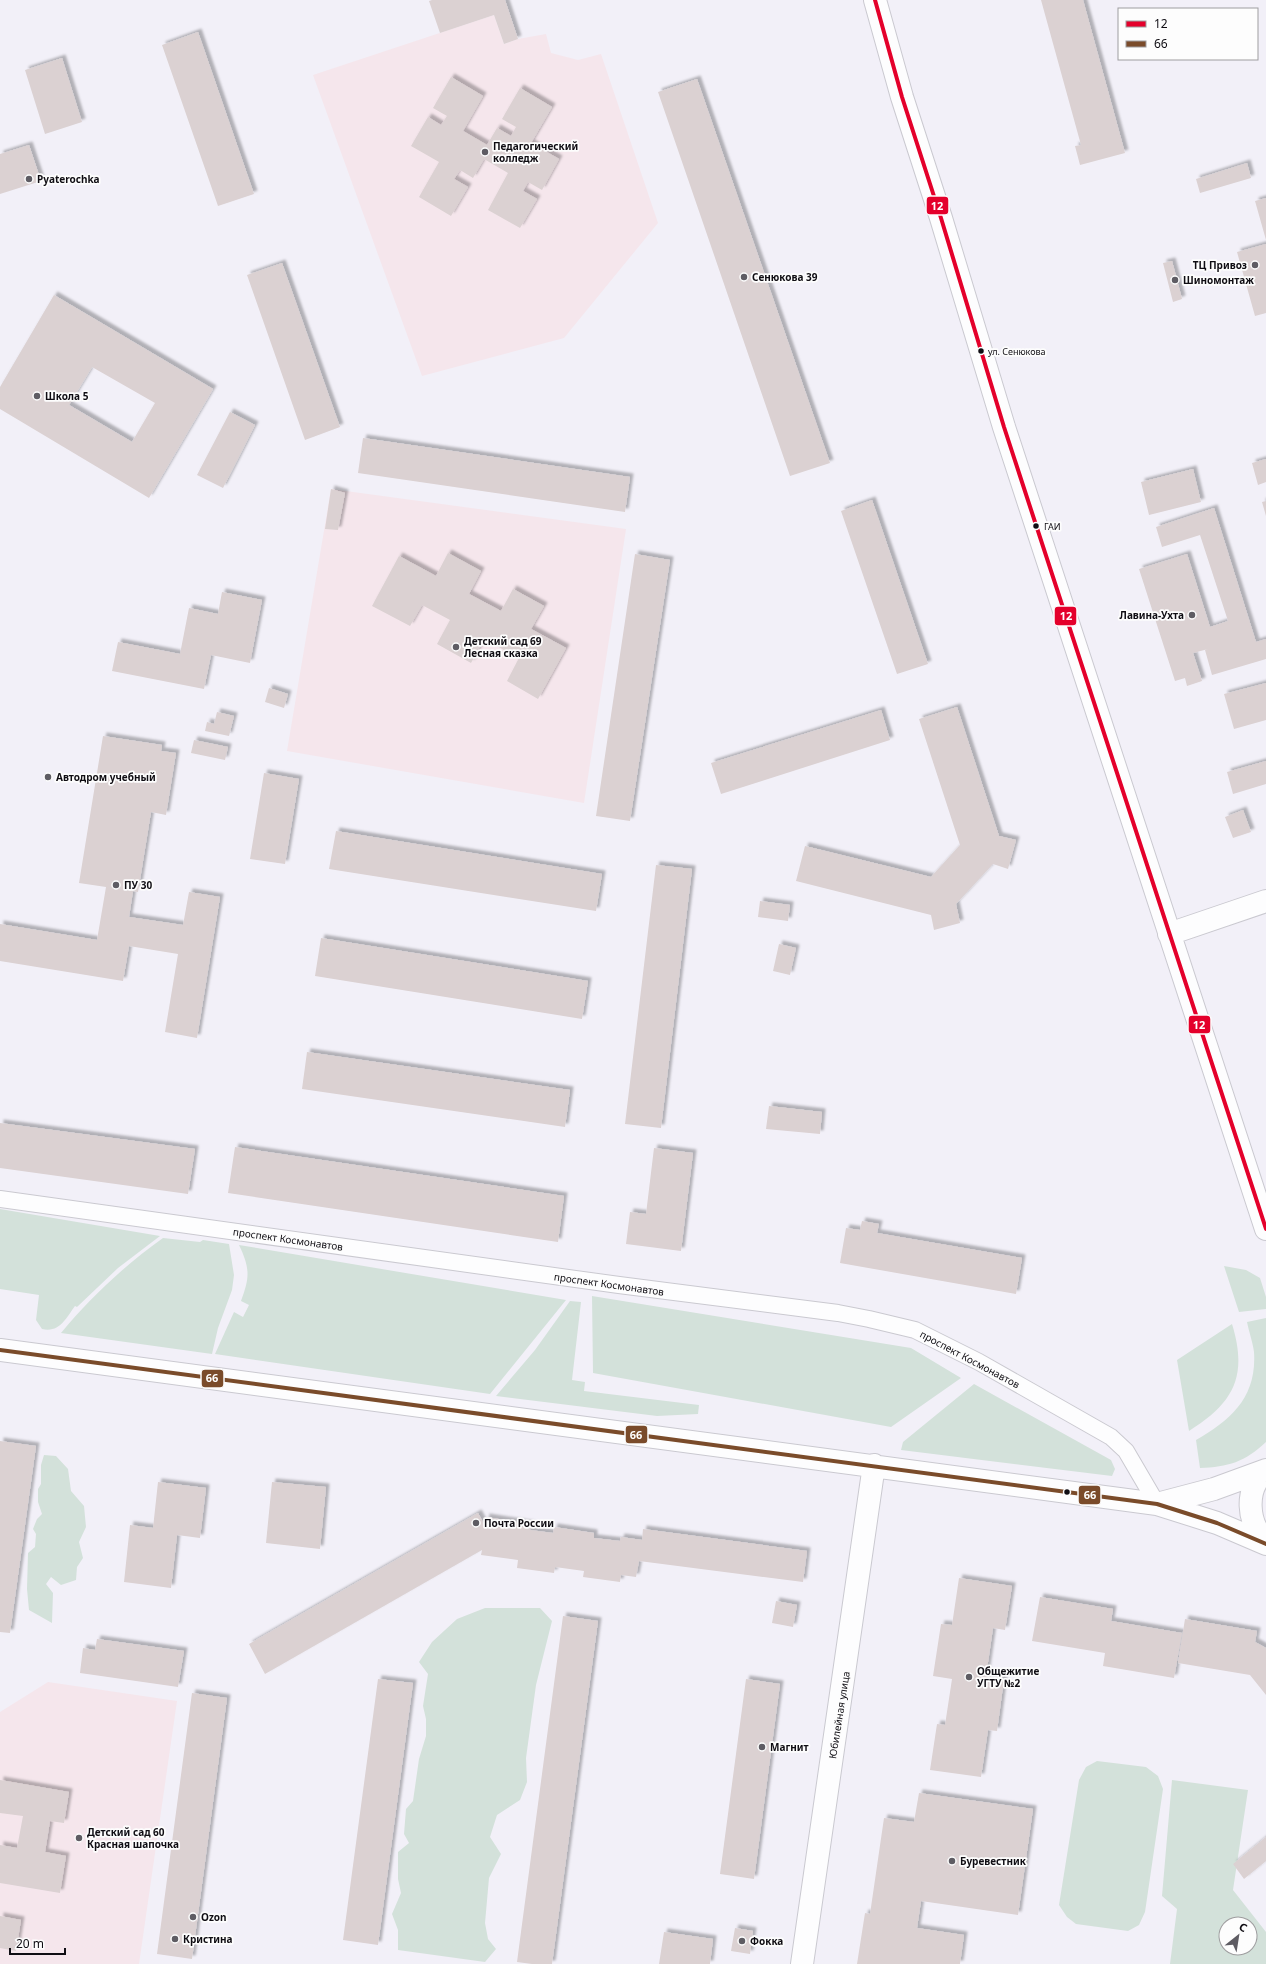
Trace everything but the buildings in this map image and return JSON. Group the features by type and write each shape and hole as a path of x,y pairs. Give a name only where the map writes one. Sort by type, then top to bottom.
{"main road":[{"path":"875,0 902,97 941,218 1006,434 1266,1229"},
{"path":"1169,934 1266,901"},
{"path":"0,1350 1157,1504 1217,1523 1266,1543"},
{"name":"Юбилейная улица","path":"802,1964 874,1466"},
{"path":"1157,1504 1214,1489 1266,1470"},
{"path":"1266,1470 1254,1487 1250,1504 1252,1520 1260,1536 1266,1543"}],"street":[{"name":"проспект Космонавтов","path":"0,1199 626,1286 838,1313 915,1330 979,1362 1111,1437 1126,1451 1157,1504"}],"shaded area":[{"path":"494,15 504,44 518,39 546,34 551,53 578,60 601,54 658,223 564,338 422,376 313,75"},
{"name":"Детский сад 69 Лесная сказка","path":"331,489 626,529 584,803 287,751"},
{"path":"0,1209 160,1236 118,1268 77,1307 75,1306 62,1324 53,1329 42,1329 36,1320 39,1295 0,1289"},
{"path":"163,1238 200,1242 203,1240 229,1244 234,1275 232,1290 218,1328 212,1354 61,1333 109,1282"},
{"path":"239,1245 566,1300 490,1394 215,1354 234,1312 243,1317 249,1305 241,1301 248,1273"},
{"path":"1224,1266 1246,1270 1260,1278 1266,1297 1266,1309 1239,1312"},
{"path":"592,1296 911,1348 961,1378 891,1427 593,1373"},
{"path":"570,1301 581,1302 572,1380 585,1382 584,1391 699,1405 698,1414 657,1416 496,1396 535,1350"},
{"path":"1266,1318 1266,1442 1251,1454 1236,1462 1228,1465 1200,1468 1196,1440 1231,1415 1246,1394 1251,1382 1254,1368 1254,1352 1247,1322"},
{"path":"1232,1324 1237,1342 1238,1359 1237,1373 1233,1386 1227,1399 1217,1410 1189,1431 1177,1360"},
{"path":"974,1384 1111,1460 1115,1469 1112,1476 901,1450 903,1442"},
{"path":"44,1455 56,1456 68,1469 71,1491 84,1506 86,1527 79,1542 83,1558 77,1567 76,1580 61,1585 51,1577 46,1584 53,1593 52,1623 29,1610 27,1589 28,1553 35,1547 36,1534 33,1529 37,1519 42,1514 38,1502 38,1489 41,1484 41,1465"},
{"path":"485,1608 540,1608 552,1621 536,1685 526,1758 527,1782 520,1800 497,1815 490,1837 501,1854 489,1878 485,1923 488,1939 496,1949 485,1962 398,1950 398,1930 392,1914 401,1893 398,1879 398,1852 409,1843 404,1834 406,1809 413,1801 419,1759 426,1736 426,1719 423,1706 428,1674 419,1662 432,1642 457,1619"},
{"name":"Детский сад 60 Красная шапочка","path":"48,1682 177,1701 139,1964 0,1964 0,1712"},
{"path":"1097,1761 1146,1767 1158,1776 1163,1789 1145,1912 1139,1925 1128,1931 1076,1924 1067,1917 1059,1905 1079,1780 1086,1767"},
{"path":"1172,1780 1248,1790 1233,1890 1253,1916 1218,1916 1218,1956 1258,1956 1258,1922 1266,1932 1266,1964 1170,1964 1177,1909 1162,1896"}],"transit line":[{"name":"12","path":"875,0 902,97 941,218 1004,427 1266,1229"},
{"name":"66","path":"0,1350 1157,1504 1217,1523 1266,1544"}],"place":[{"name":"Педагогический колледж","path":"485,152"},
{"name":"Pyaterochka","path":"29,179"},
{"name":"ТЦ Привоз","path":"1255,265"},
{"name":"Сенюкова 39","path":"744,277"},
{"name":"Шиномонтаж","path":"1175,280"},
{"name":"ул. Сенюкова","path":"981,351"},
{"name":"Школа 5","path":"37,396"},
{"name":"ГАИ","path":"1036,526"},
{"name":"Лавина-Ухта","path":"1192,615"},
{"name":"Детский сад 69 Лесная сказка","path":"456,647"},
{"name":"Автодром учебный","path":"48,777"},
{"name":"ПУ 30","path":"116,885"},
{"name":"Почта России","path":"476,1523"},
{"name":"Общежитие УГТУ №2","path":"969,1677"},
{"name":"Магнит","path":"762,1747"},
{"name":"Детский сад 60 Красная шапочка","path":"79,1838"},
{"name":"Буревестник","path":"952,1861"},
{"name":"Ozon","path":"193,1917"},
{"name":"Кристина","path":"175,1939"},
{"name":"Фокка","path":"742,1941"}]}
